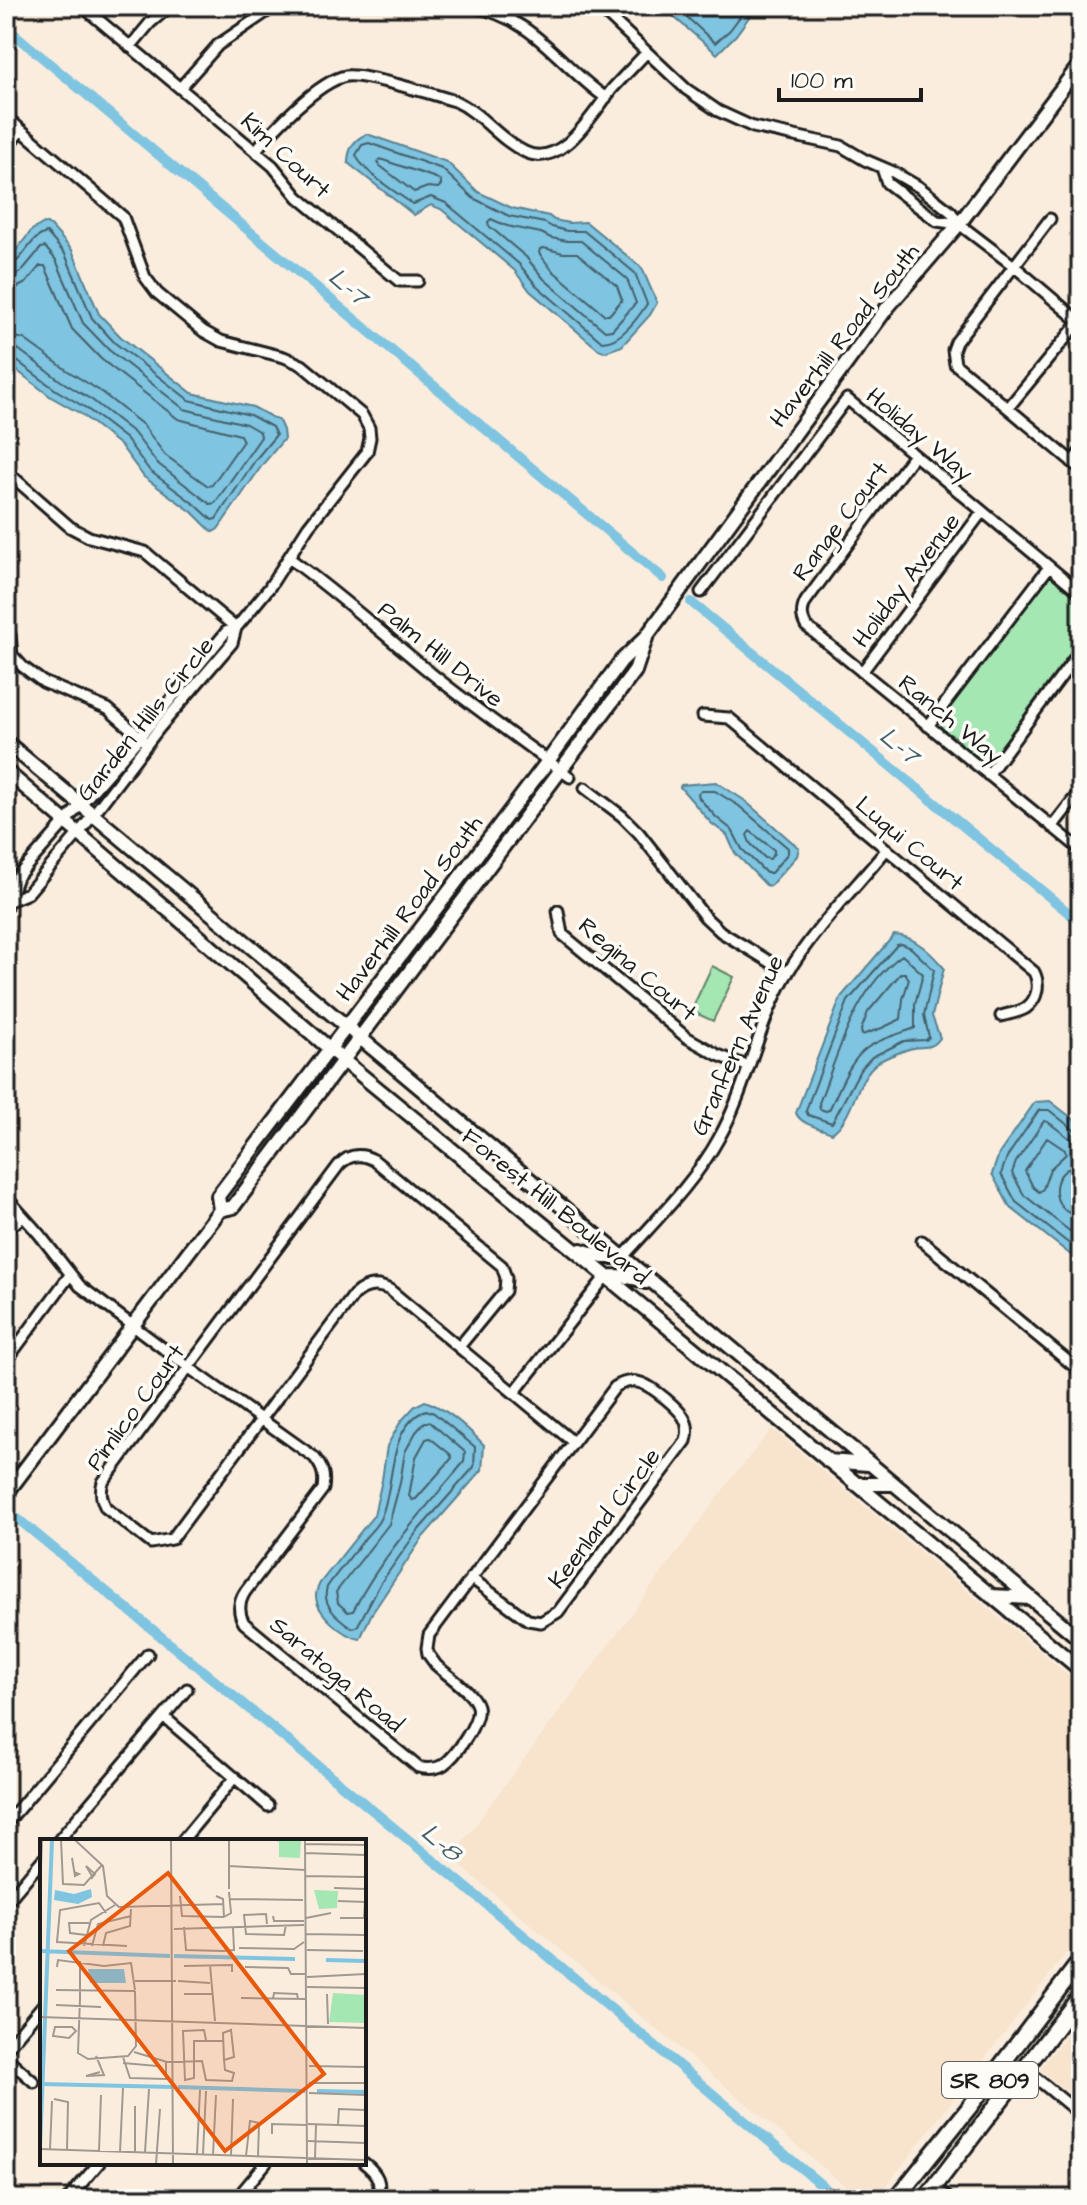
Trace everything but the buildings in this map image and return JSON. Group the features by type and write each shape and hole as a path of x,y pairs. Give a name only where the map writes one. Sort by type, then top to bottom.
{"main road":[{"name":"Haverhill Road South","path":"220,1210 218,1196 621,661 646,637 887,308 1077,78 1081,63"},
{"name":"Haverhill Road South","path":"6,1494 220,1210 233,1207 565,774 635,671 646,637"},
{"name":"Forest Hill Boulevard","path":"6,742 1081,1640"},
{"name":"Forest Hill Boulevard","path":"6,771 344,1061 1081,1670"},
{"path":"564,1241 587,1253 623,1257"},
{"path":"606,1276 638,1278 663,1291"},
{"path":"828,1461 868,1464"},
{"path":"855,1484 892,1484"},
{"path":"991,1596 1030,1598"},
{"name":"SR 809","path":"896,2199 1081,1960"},
{"path":"994,2109 990,2100 993,2090 1053,2011 1060,1987"},
{"name":"SR 809","path":"925,2199 1081,1995"},
{"path":"914,2199 968,2127 971,2119 968,2109"}],"street":[{"name":"Kim Court","path":"82,6 273,166 298,197 399,281 418,281"},
{"path":"130,47 150,23 170,6"},
{"path":"180,88 218,45 275,6"},
{"path":"471,6 501,14 529,30 606,98"},
{"path":"598,6 694,96 732,118 753,127 841,146 919,187 951,212 959,224 1080,323 1008,408"},
{"path":"255,151 295,108 331,82 344,76 357,76 455,101 518,148 536,155 549,155 561,149 595,114 647,52"},
{"name":"Garden Hills Circle","path":"6,117 123,217 145,277 157,293 203,331 221,341 294,360 362,415 370,438 367,452 314,519 269,588 236,628 226,632 144,740 79,833 28,893 7,904"},
{"path":"6,148 21,130"},
{"path":"882,168 887,183 937,221 959,224"},
{"path":"1050,219 953,350 955,364 1077,465 1081,451"},
{"name":"Holiday Way","path":"701,592 847,399 1081,593"},
{"name":"Range Court","path":"802,614 806,601 914,455"},
{"path":"6,471 80,533 145,552 236,628"},
{"name":"Holiday Avenue","path":"862,672 982,512"},
{"name":"Palm Hill Drive","path":"289,558 324,583 493,722 565,774"},
{"path":"928,726 1049,567"},
{"name":"Ranch Way","path":"802,614 806,626 1081,850"},
{"path":"10,635 12,655 23,667 43,682 99,703 144,740"},
{"path":"988,775 1081,650"},
{"name":"Luqui Court","path":"703,716 729,718 1034,972 1037,991 1026,1008 1001,1016"},
{"name":"Garden Hills Circle","path":"7,904 17,877 80,804 144,740"},
{"path":"585,788 639,833 705,917 721,932 788,973"},
{"path":"1052,827 1081,790"},
{"name":"Granfern Avenue","path":"623,1257 707,1158 730,1117 788,973 887,849"},
{"name":"Regina Court","path":"558,911 562,934 686,1037 718,1055 749,1067"},
{"name":"Pimlico Court","path":"459,1347 501,1297 506,1285 505,1272 497,1261 374,1160 362,1155 344,1160 103,1482 101,1489 106,1508 151,1543 172,1539 354,1295 365,1287 378,1285 390,1290 573,1442"},
{"name":"Saratoga Road","path":"6,1197 80,1286 314,1457 322,1466 325,1477 323,1489 245,1592 240,1605 241,1618 412,1763 424,1769 437,1768 448,1760 473,1728 478,1716 473,1697 431,1660 427,1648 429,1635 471,1578"},
{"path":"6,1231 23,1216"},
{"path":"922,1241 1081,1372"},
{"path":"6,1361 70,1275"},
{"path":"514,1393 606,1276"},
{"name":"Keenland Circle","path":"471,1578 528,1620 541,1622 558,1612 686,1441 689,1431 681,1411 648,1384 627,1381 615,1387 573,1442"},
{"path":"471,1578 573,1442"},
{"path":"6,1824 148,1654"},
{"path":"60,1839 187,1689"},
{"path":"164,1717 268,1806"},
{"path":"184,1839 235,1777"},
{"path":"6,1903 40,1862"},
{"path":"6,2049 40,2008"},
{"path":"6,2057 34,2082"},
{"path":"1025,2069 1081,2115"},
{"path":"68,2199 97,2165"},
{"path":"236,2199 264,2165"},
{"path":"366,2165 377,2175 378,2194"},
{"path":"935,2187 949,2199"}],"shaded area":[{"path":"772,1429 1081,1686 1081,1934 876,2199 861,2199 451,1858 732,1478"},
{"path":"1081,2017 1081,2103 1040,2069"}],"green space":[{"path":"1048,575 1055,576 1081,597 1081,638 994,756 982,761 964,748 958,738 943,730 941,718"},
{"path":"712,966 734,977 713,1021 691,1011"}],"water":[{"path":"666,6 757,6 736,35 717,54 675,18"},
{"path":"367,134 447,162 478,192 512,208 569,223 586,222 642,268 657,303 650,315 622,346 605,352 598,349 530,291 514,270 441,209 431,205 414,215 348,163 353,145"},
{"path":"44,223 51,226 72,250 99,314 121,337 192,393 253,407 279,421 284,439 213,532 192,512 144,477 121,446 6,362 6,263 32,230"},
{"path":"716,782 744,800 799,848 797,856 770,886 735,853 727,835 711,823 680,787"},
{"path":"894,935 909,938 928,951 944,968 932,1016 940,1038 933,1045 911,1048 891,1056 869,1070 846,1118 832,1133 811,1126 796,1113 841,997"},
{"path":"1050,1101 1081,1125 1081,1183 1074,1188 1081,1200 1081,1263 1010,1207 992,1174 999,1154 1035,1102"},
{"path":"425,1401 450,1414 484,1445 482,1470 423,1537 371,1615 360,1639 339,1629 326,1617 317,1603 317,1591 374,1515 387,1446 401,1421 415,1406"}],"waterway":[{"name":"L-7","path":"6,27 663,578"},
{"name":"L-7","path":"691,602 1081,923"},
{"name":"L-8","path":"18,1519 455,1878 838,2199"}]}
